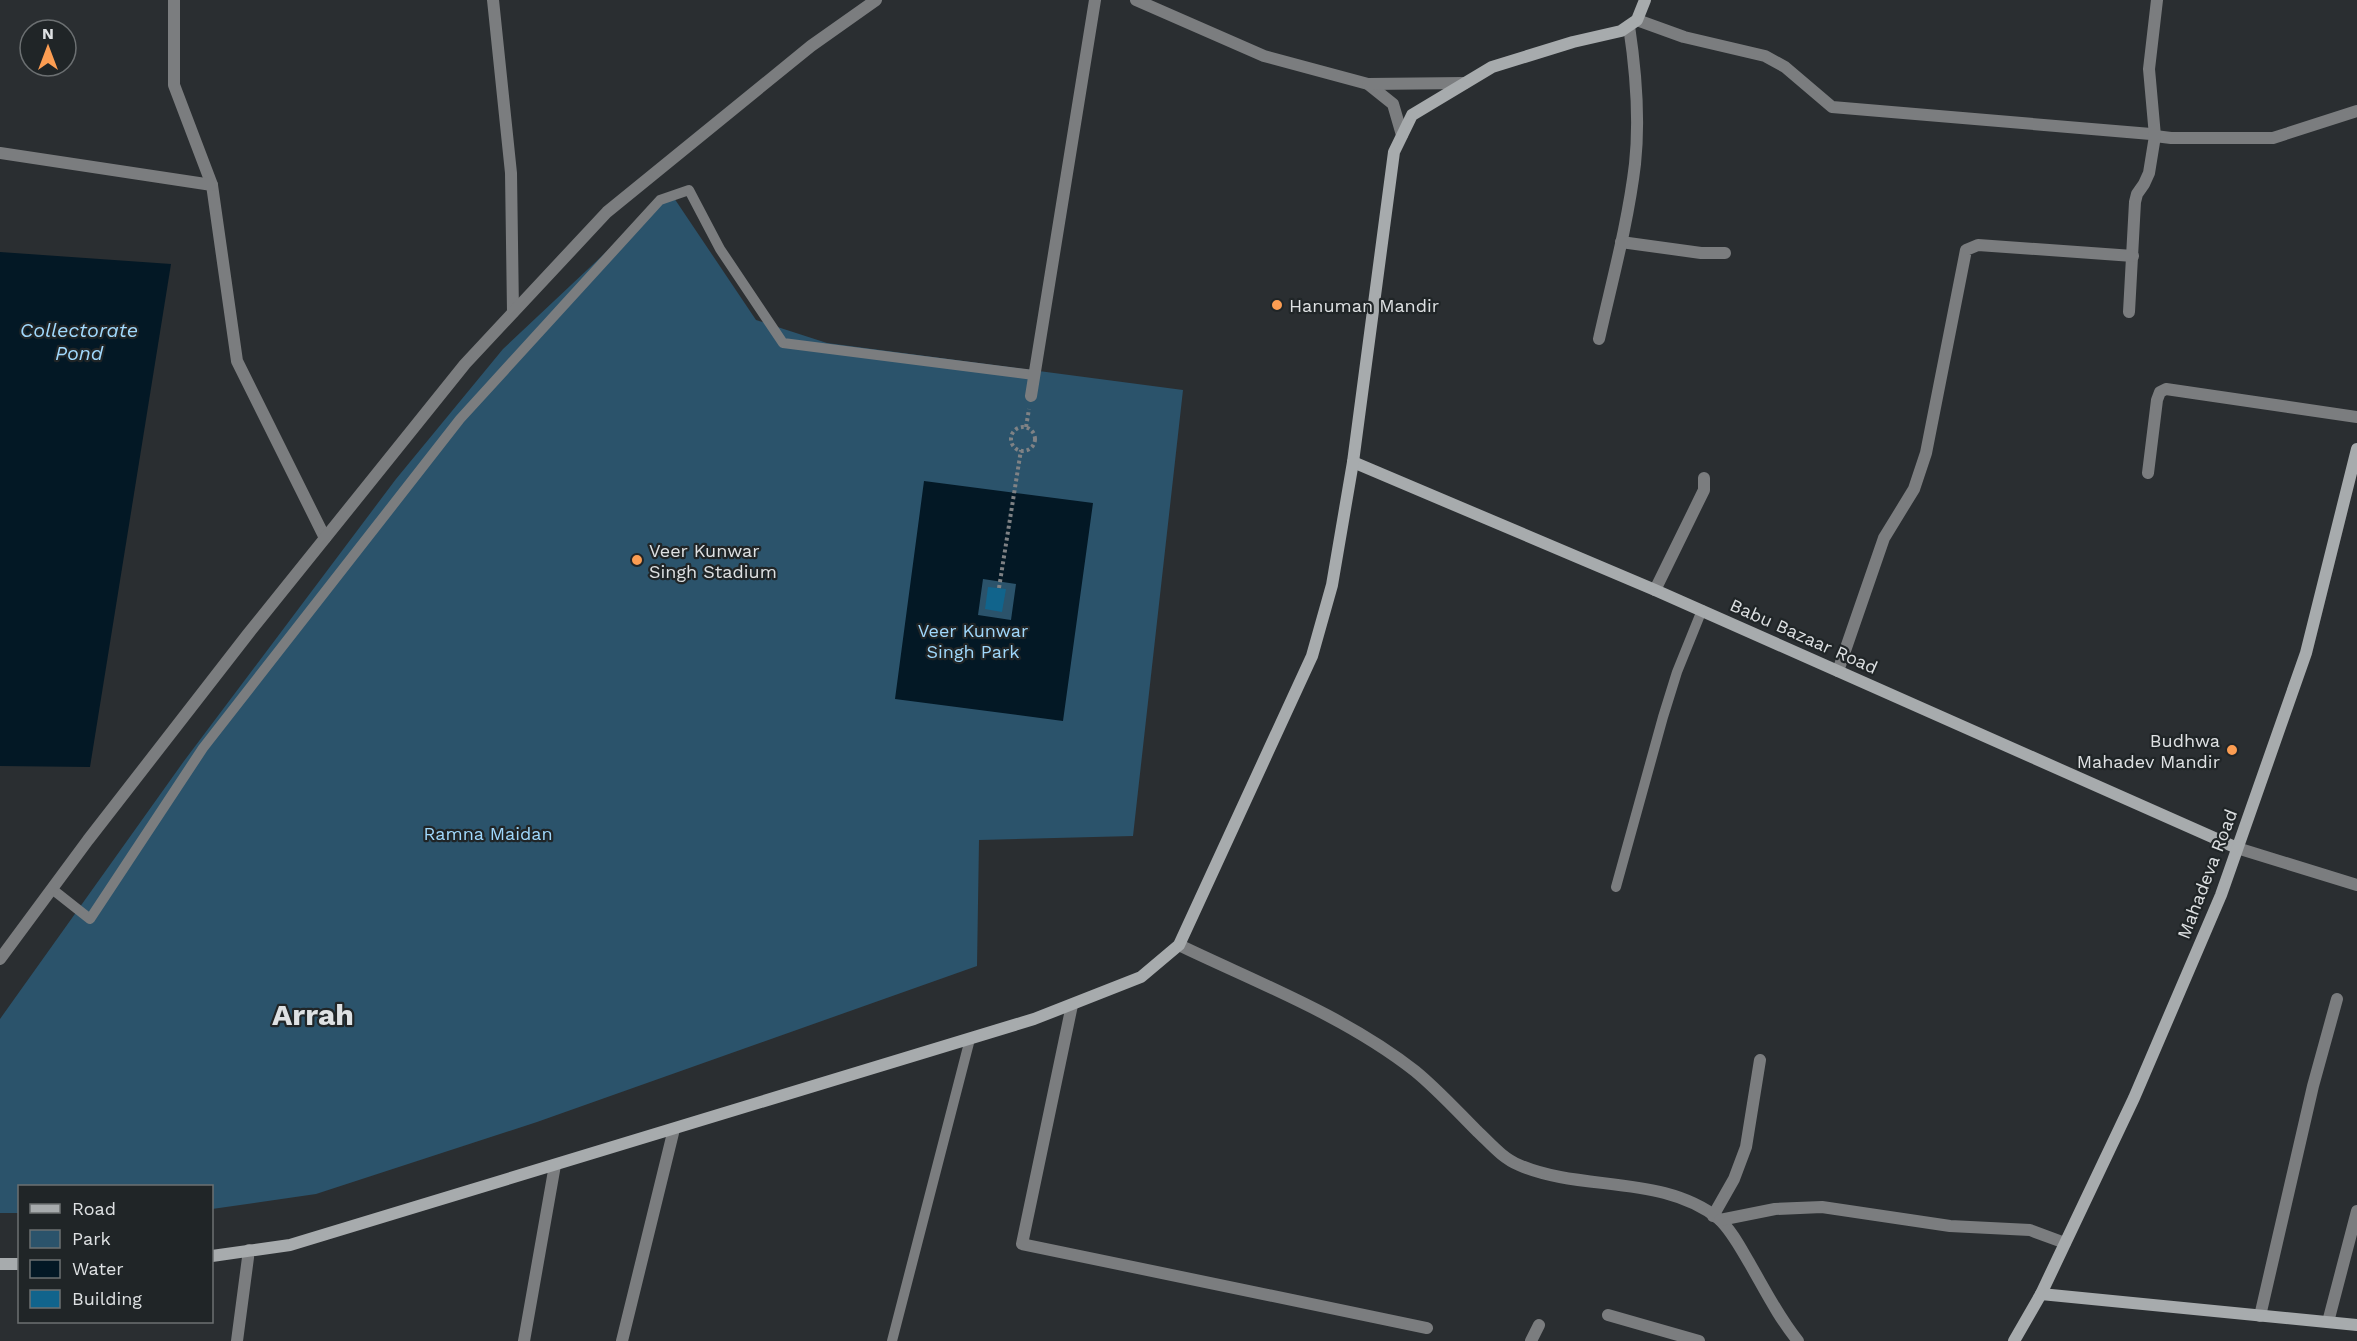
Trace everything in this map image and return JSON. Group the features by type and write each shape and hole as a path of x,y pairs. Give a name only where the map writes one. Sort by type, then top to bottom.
{"street":[{"path":"174,0 174,85 213,185 237,361 325,538"},
{"path":"493,0 511,173 513,312"},
{"path":"0,959 325,538 465,364 607,212 812,46 876,0"},
{"path":"1031,396 1095,0"},
{"path":"1136,0 1264,56 1368,84 1466,83"},
{"path":"213,1256 290,1245 1034,1019 1141,978 1179,945 1312,657 1332,585 1353,462 1394,152 1402,135 1412,115 1492,67 1573,42 1621,31 1633,23 1645,0"},
{"path":"2130,312 2135,202 2149,173 2155,136 2149,69 2157,0"},
{"path":"1633,23 1765,56 1785,67 1832,107 2155,136 2273,138 2357,111"},
{"path":"1599,339 1629,208 1636,141 1633,23"},
{"path":"1368,84 1393,104 1402,135"},
{"path":"0,153 213,185"},
{"path":"1621,242 1701,253 1725,253"},
{"path":"1838,671 1884,538 1919,478 1926,453 1966,250 1978,245 2133,256"},
{"path":"2148,473 2157,400 2160,392 2166,389 2357,417"},
{"name":"Mahadeva Road","path":"2014,1341 2041,1294 2139,1088 2221,895 2306,653 2357,449"},
{"name":"Babu Bazaar Road","path":"1353,462 1702,610 2237,848"},
{"path":"1655,590 1704,490 1704,478"},
{"path":"2237,848 2357,885"},
{"path":"1179,945 1322,1014 1381,1047 1416,1072 1500,1154 1517,1165 1544,1174 1659,1193 1697,1205 1716,1218 1736,1240 1774,1306 1798,1341"},
{"path":"2260,1316 2313,1086 2337,999"},
{"path":"1072,1005 1022,1244 1427,1328"},
{"path":"1716,1218 1741,1163 1760,1060"},
{"path":"622,1341 674,1130"},
{"path":"525,1341 555,1166"},
{"path":"1716,1218 1775,1209 1822,1207 1950,1226 2030,1230 2065,1243"},
{"path":"2328,1322 2357,1211"},
{"path":"237,1341 249,1251"},
{"path":"0,1264 18,1264"},
{"path":"2041,1294 2357,1325"},
{"path":"1608,1315 1699,1341"},
{"path":"1531,1341 1539,1325"}],"lane":[{"path":"52,889 90,919 203,748 460,419 660,200 688,190 720,249 783,343 1034,375"},
{"path":"1616,887 1663,717 1677,672 1702,610"},
{"path":"892,1341 970,1039"}],"path":[{"path":"1026,427 1032,431 1034,443 1029,449 1021,450 1012,444 1011,437 1018,428 1026,427"},
{"path":"999,588 1021,450"}],"green space":[{"name":"Ramna Maidan","path":"670,192 756,320 827,343 1183,390 1133,836 979,840 977,966 537,1122 316,1194 213,1209 213,1185 18,1185 18,1213 0,1213 0,1019 184,761 396,479 503,349"}],"water":[{"name":"Collectorate Pond","path":"0,252 171,264 90,767 0,766"},
{"path":"924,481 1093,503 1063,721 895,699","holes":["983,579 1016,584 1011,620 978,615"]}],"building":[{"path":"988,587 1006,589 1002,612 985,609"}],"place":[{"name":"Hanuman Mandir","path":"1277,305"},
{"name":"Veer Kunwar Singh Stadium","path":"637,560"},
{"name":"Budhwa Mahadev Mandir","path":"2232,750"}],"district":[{"name":"Arrah","path":"313,1014"}],"park label":[{"name":"Veer Kunwar Singh Park","path":"973,640"}]}
